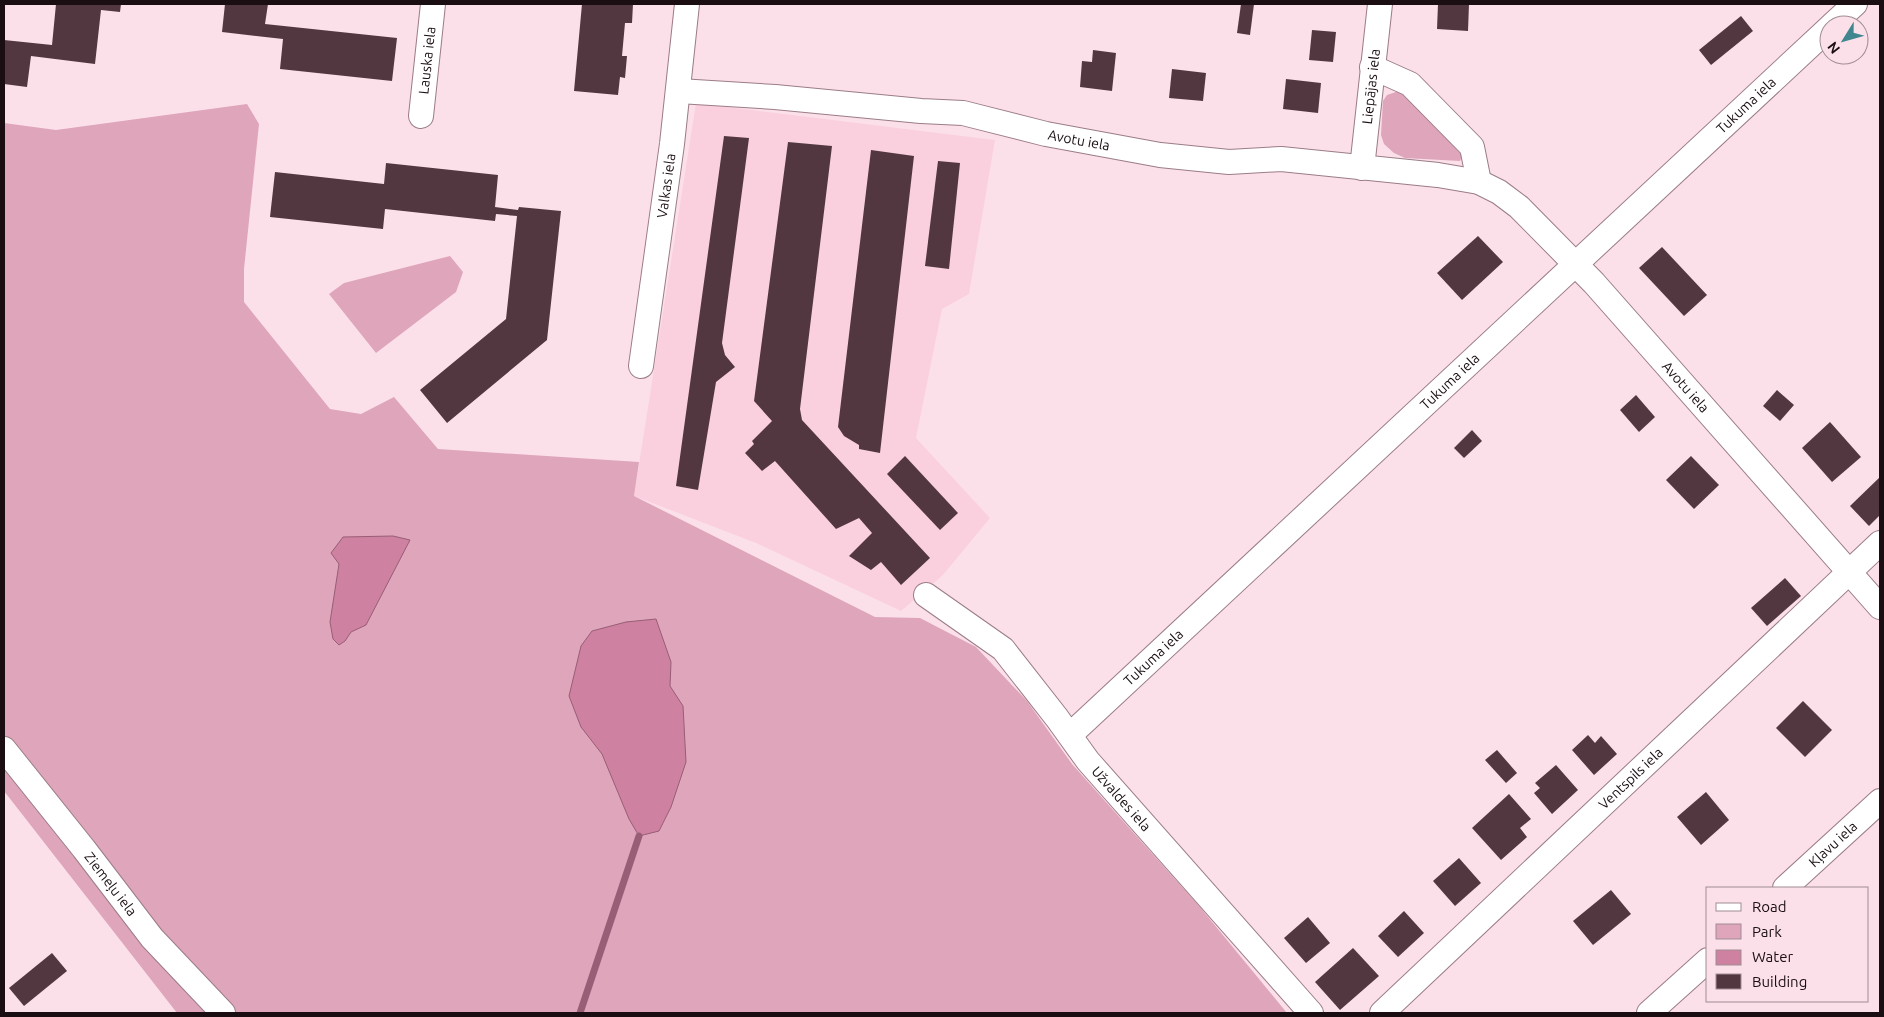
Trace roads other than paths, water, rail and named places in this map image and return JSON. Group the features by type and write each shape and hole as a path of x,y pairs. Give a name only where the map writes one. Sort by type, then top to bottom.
{"street":[{"name":"Lauska iela","path":"421,116 433,4"},
{"name":"Valkas iela","path":"641,366 679,91 687,4"},
{"name":"Liepājas iela","path":"1362,168 1380,4"},
{"path":"1843,15 1855,4"},
{"name":"Tukuma iela","path":"1070,735 1819,37"},
{"path":"1372,67 1410,84 1472,147 1479,182"},
{"name":"Avotu iela","path":"679,91 776,97 921,111 962,113 1046,134 1160,156 1229,162 1282,159 1445,176 1479,182 1499,192 1519,207 1575,264 1880,607"},
{"name":"Ventspils iela","path":"1382,1013 1880,543"},
{"name":"Užvaldes iela","path":"926,595 1004,649 1088,761 1311,1013"},
{"name":"Ziemeļu iela","path":"4,749 152,938 224,1013"},
{"name":"Kļavu iela","path":"1787,887 1880,801"},
{"path":"1650,1013 1706,962"}],"water":[{"path":"393,536 410,540 366,625 351,632 345,641 339,645 333,639 330,622 339,564 331,553 343,537"},
{"path":"656,619 671,662 670,686 683,706 686,762 671,807 659,831 639,836 629,819 602,754 581,727 569,696 581,646 592,631 626,622"}],"waterway":[{"path":"580,1013 639,836"}]}
